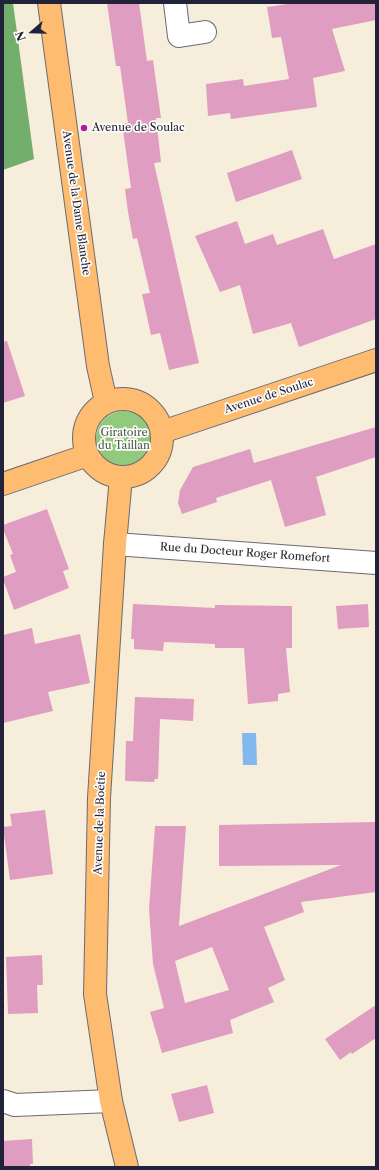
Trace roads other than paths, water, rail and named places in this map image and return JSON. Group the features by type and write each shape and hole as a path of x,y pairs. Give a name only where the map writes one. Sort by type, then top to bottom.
{"main road":[{"name":"Avenue de la Dame Blanche","path":"49,3 98,366 106,402"},
{"name":"Avenue de Soulac","path":"162,432 376,360"},
{"path":"123,398 138,401 151,410 159,421 162,432 161,450 151,466 139,474 121,477 104,472 95,466 88,455 84,435 86,423 95,410 106,402 123,398"},
{"path":"3,484 88,455"},
{"name":"Avenue de la Boétie","path":"121,477 115,544 99,798 95,994 111,1101 126,1167"}],"street":[{"path":"175,3 178,36 205,32"},
{"name":"Rue du Docteur Roger Romefort","path":"115,544 376,563"},
{"path":"3,1101 15,1105 111,1101"}],"water":[{"path":"242,733 256,733 257,765 243,765"}],"place":[{"name":"Avenue de Soulac","path":"84,128"}],"park label":[{"name":"Giratoire du Taillan","path":"124,439"}]}
